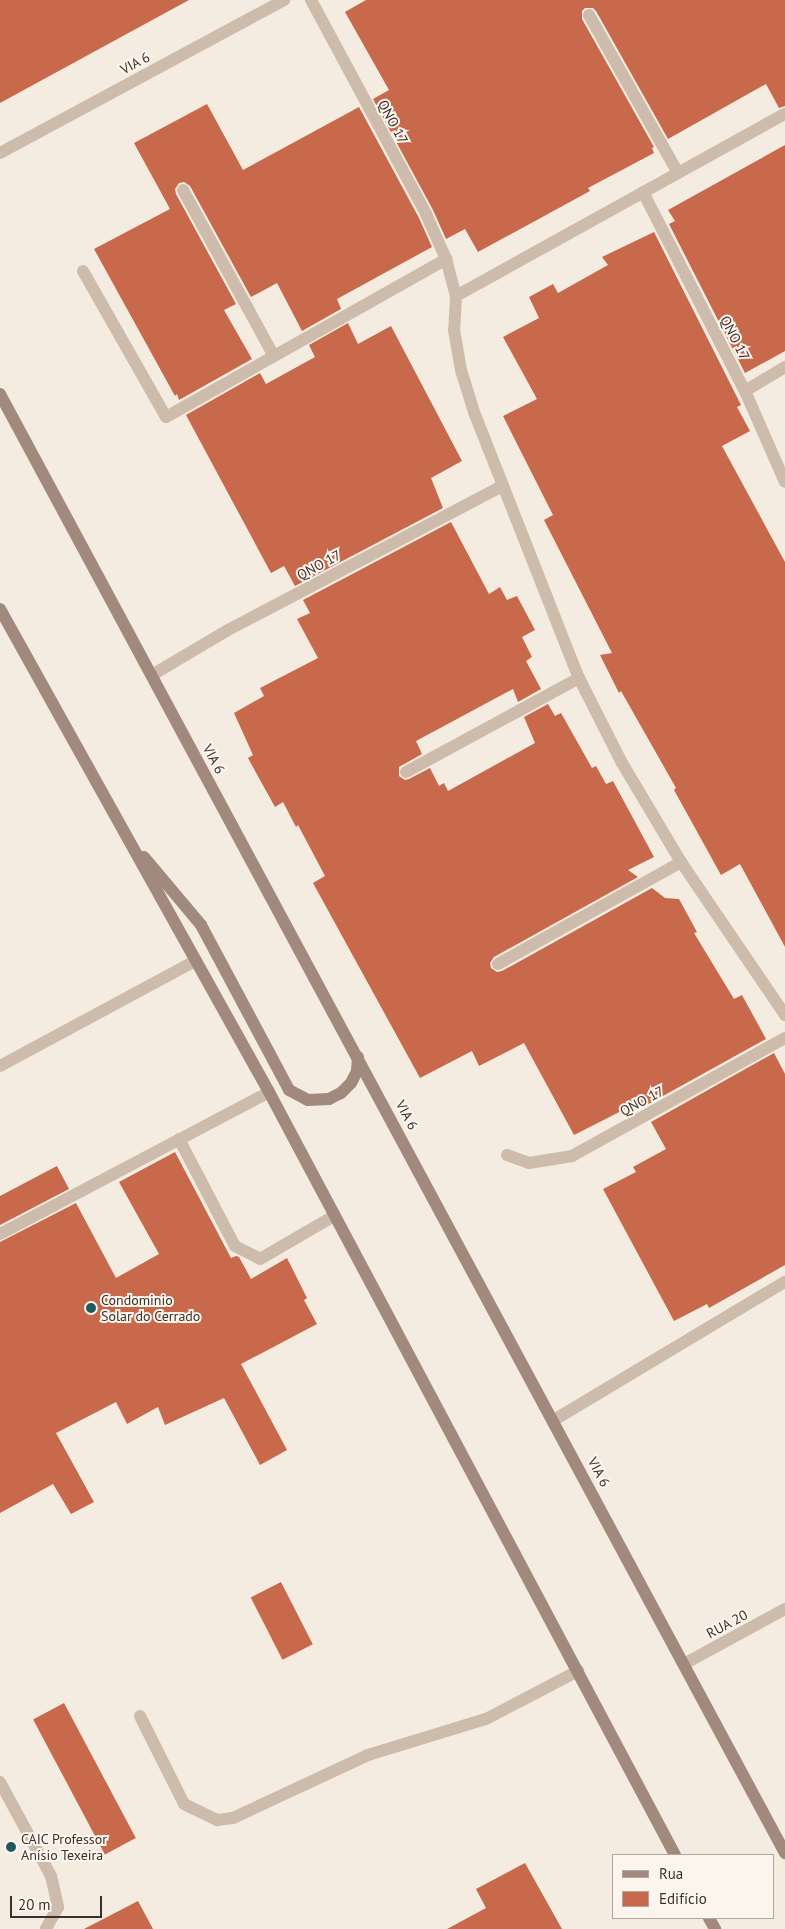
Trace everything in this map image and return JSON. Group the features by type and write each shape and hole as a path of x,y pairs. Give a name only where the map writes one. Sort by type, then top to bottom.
{"main road":[{"name":"VIA 6","path":"0,394 554,1420 785,1853"},
{"path":"0,609 269,1092 675,1854"},
{"path":"123,832 201,925 289,1090 308,1100 329,1099 341,1094 351,1083 357,1071 358,1058"}],"street":[{"name":"VIA 6","path":"0,153 284,0"},
{"name":"QNO 17","path":"311,0 426,214 446,260 456,296 454,330 461,370 474,412 579,678 622,763 681,862 785,1015"},
{"path":"588,15 678,173"},
{"path":"456,296 785,114"},
{"path":"183,190 274,356"},
{"name":"QNO 17","path":"642,192 745,391 785,482"},
{"path":"83,271 166,416 446,260"},
{"path":"745,391 785,367"},
{"name":"QNO 17","path":"152,675 228,630 502,486"},
{"path":"406,772 579,678"},
{"path":"498,964 681,862"},
{"path":"0,1066 195,960"},
{"name":"QNO 17","path":"507,1155 529,1162 572,1156 785,1038"},
{"path":"0,1234 269,1092"},
{"path":"179,1139 235,1246 260,1259 334,1216"},
{"path":"554,1420 785,1282"},
{"name":"RUA 20","path":"684,1664 785,1610"},
{"path":"140,1716 184,1804 217,1820 233,1818 368,1755 486,1719 578,1671"},
{"path":"0,1782 51,1876 58,1907 46,1929"}],"building":[{"path":"0,0 189,0 0,103"},
{"path":"366,0 785,0 785,106 779,108 766,84 668,139 596,11 593,8 585,8 582,11 582,19 654,147 652,148 654,153 588,188 590,191 478,252 465,229 446,239 433,210 373,99 389,90 345,12"},
{"path":"207,104 243,170 359,107 419,218 432,247 337,299 341,309 302,331 277,283 251,297 190,186 184,182 179,183 175,189 176,194 236,304 224,310 252,359 179,400 177,394 175,396 94,249 170,209 134,143"},
{"path":"785,145 785,351 745,373 669,224 675,221 668,210"},
{"path":"654,232 741,405 737,407 750,431 722,446 785,562 785,947 740,864 721,875 674,790 676,788 621,691 619,693 600,655 612,653 544,520 553,515 503,416 537,399 503,337 539,318 529,297 553,284 558,293 608,265 602,257"},
{"path":"348,323 358,344 391,326 462,461 431,478 443,508 295,586 284,566 271,573 186,415 260,373 266,384 315,357 309,345"},
{"path":"451,522 489,594 500,587 507,600 517,596 535,630 522,637 532,657 526,661 541,689 518,702 513,689 416,741 422,754 399,767 399,776 405,780 409,779 430,768 439,786 444,783 448,791 535,743 524,717 548,704 555,716 561,713 592,768 596,766 606,784 613,781 654,857 628,870 638,877 494,957 490,963 491,968 497,972 502,971 652,888 665,898 679,899 697,932 694,933 734,999 742,995 766,1039 643,1107 639,1102 574,1135 524,1043 479,1066 472,1051 420,1078 313,883 325,876 298,825 296,827 283,802 275,807 248,758 253,755 234,713 264,696 260,688 318,658 297,619 310,613 303,600"},
{"path":"774,1053 785,1074 785,1265 709,1308 707,1304 674,1321 603,1189 636,1172 633,1167 666,1149 651,1122"},
{"name":"Condominio Solar do Cerrado","path":"175,1152 231,1258 239,1257 251,1279 287,1258 307,1298 304,1300 317,1324 241,1364 287,1450 260,1465 224,1398 165,1425 158,1407 127,1424 116,1402 56,1433 94,1502 71,1514 53,1484 0,1513 0,1242 76,1203 116,1278 159,1254 119,1182"},
{"path":"57,1166 69,1189 0,1225 0,1196"},
{"path":"281,1582 313,1644 282,1660 251,1597"},
{"path":"64,1703 136,1838 105,1855 33,1719"},
{"path":"525,1863 562,1929 447,1929 486,1908 476,1889"},
{"path":"138,1901 153,1929 84,1929"}],"place":[{"name":"Condominio Solar do Cerrado","path":"91,1308"},
{"name":"CAIC Professor Anísio Texeira","path":"11,1847"}]}
